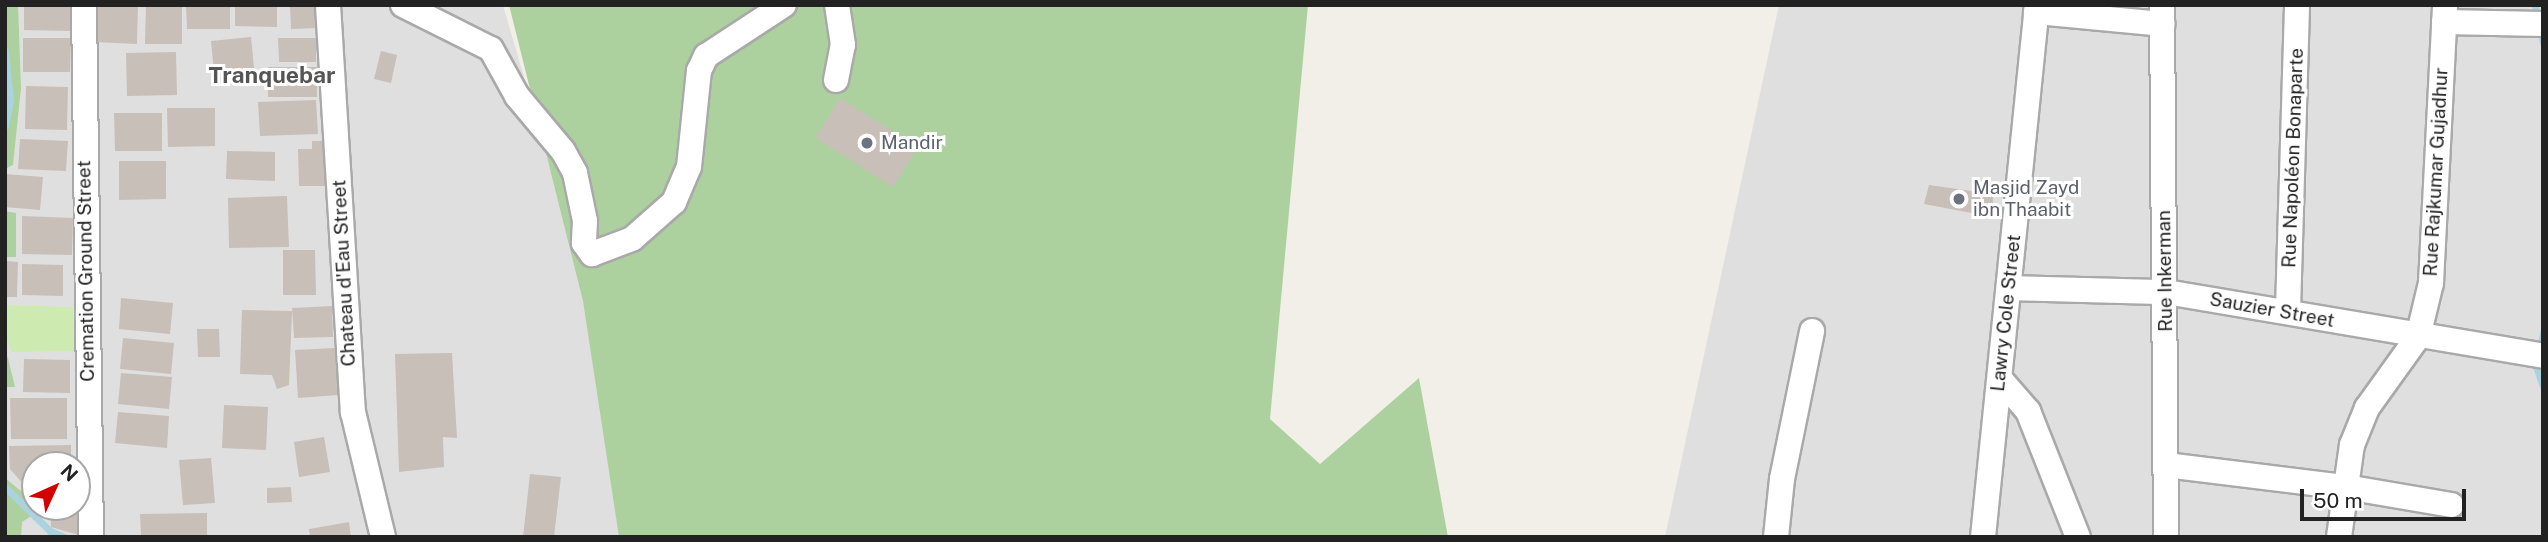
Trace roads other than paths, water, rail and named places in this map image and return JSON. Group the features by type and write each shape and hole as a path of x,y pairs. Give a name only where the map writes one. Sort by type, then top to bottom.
{"street":[{"name":"Cremation Ground Street","path":"84,5 91,537"},
{"name":"Chateau d'Eau Street","path":"328,5 353,412 383,537"},
{"path":"403,5 491,50 517,96 563,151 575,173 585,221 584,243 592,254 632,239 674,202 689,167 699,71 706,56 784,5"},
{"path":"836,80 843,45 837,5"},
{"name":"Rue Napoléon Bonaparte","path":"2288,310 2297,5"},
{"path":"2036,8 2162,14"},
{"name":"Lawry Cole Street","path":"1983,537 2036,8"},
{"path":"2444,13 2531,23"},
{"name":"Rue Rajkumar Gujadhur","path":"2418,337 2431,283 2444,13"},
{"name":"Rue Inkerman","path":"2162,14 2166,537"},
{"name":"Sauzier Street","path":"2010,288 2166,292 2288,310 2418,337 2539,355"},
{"path":"1776,537 1782,480 1812,331"},
{"path":"2339,537 2352,445 2367,408 2418,337"},
{"path":"2000,379 2028,411 2078,537"},
{"path":"2166,465 2346,487 2451,505"}],"waterway":[{"path":"2535,5 2543,42"},
{"path":"5,51 10,100 5,126"},
{"path":"2543,333 2536,366 2543,386"},
{"path":"5,487 50,531 64,537"}],"place":[{"name":"Mandir","path":"867,143"},
{"name":"Masjid Zayd ibn Thaabit","path":"1959,199"}],"district":[{"name":"Tranquebar","path":"272,75"}]}
